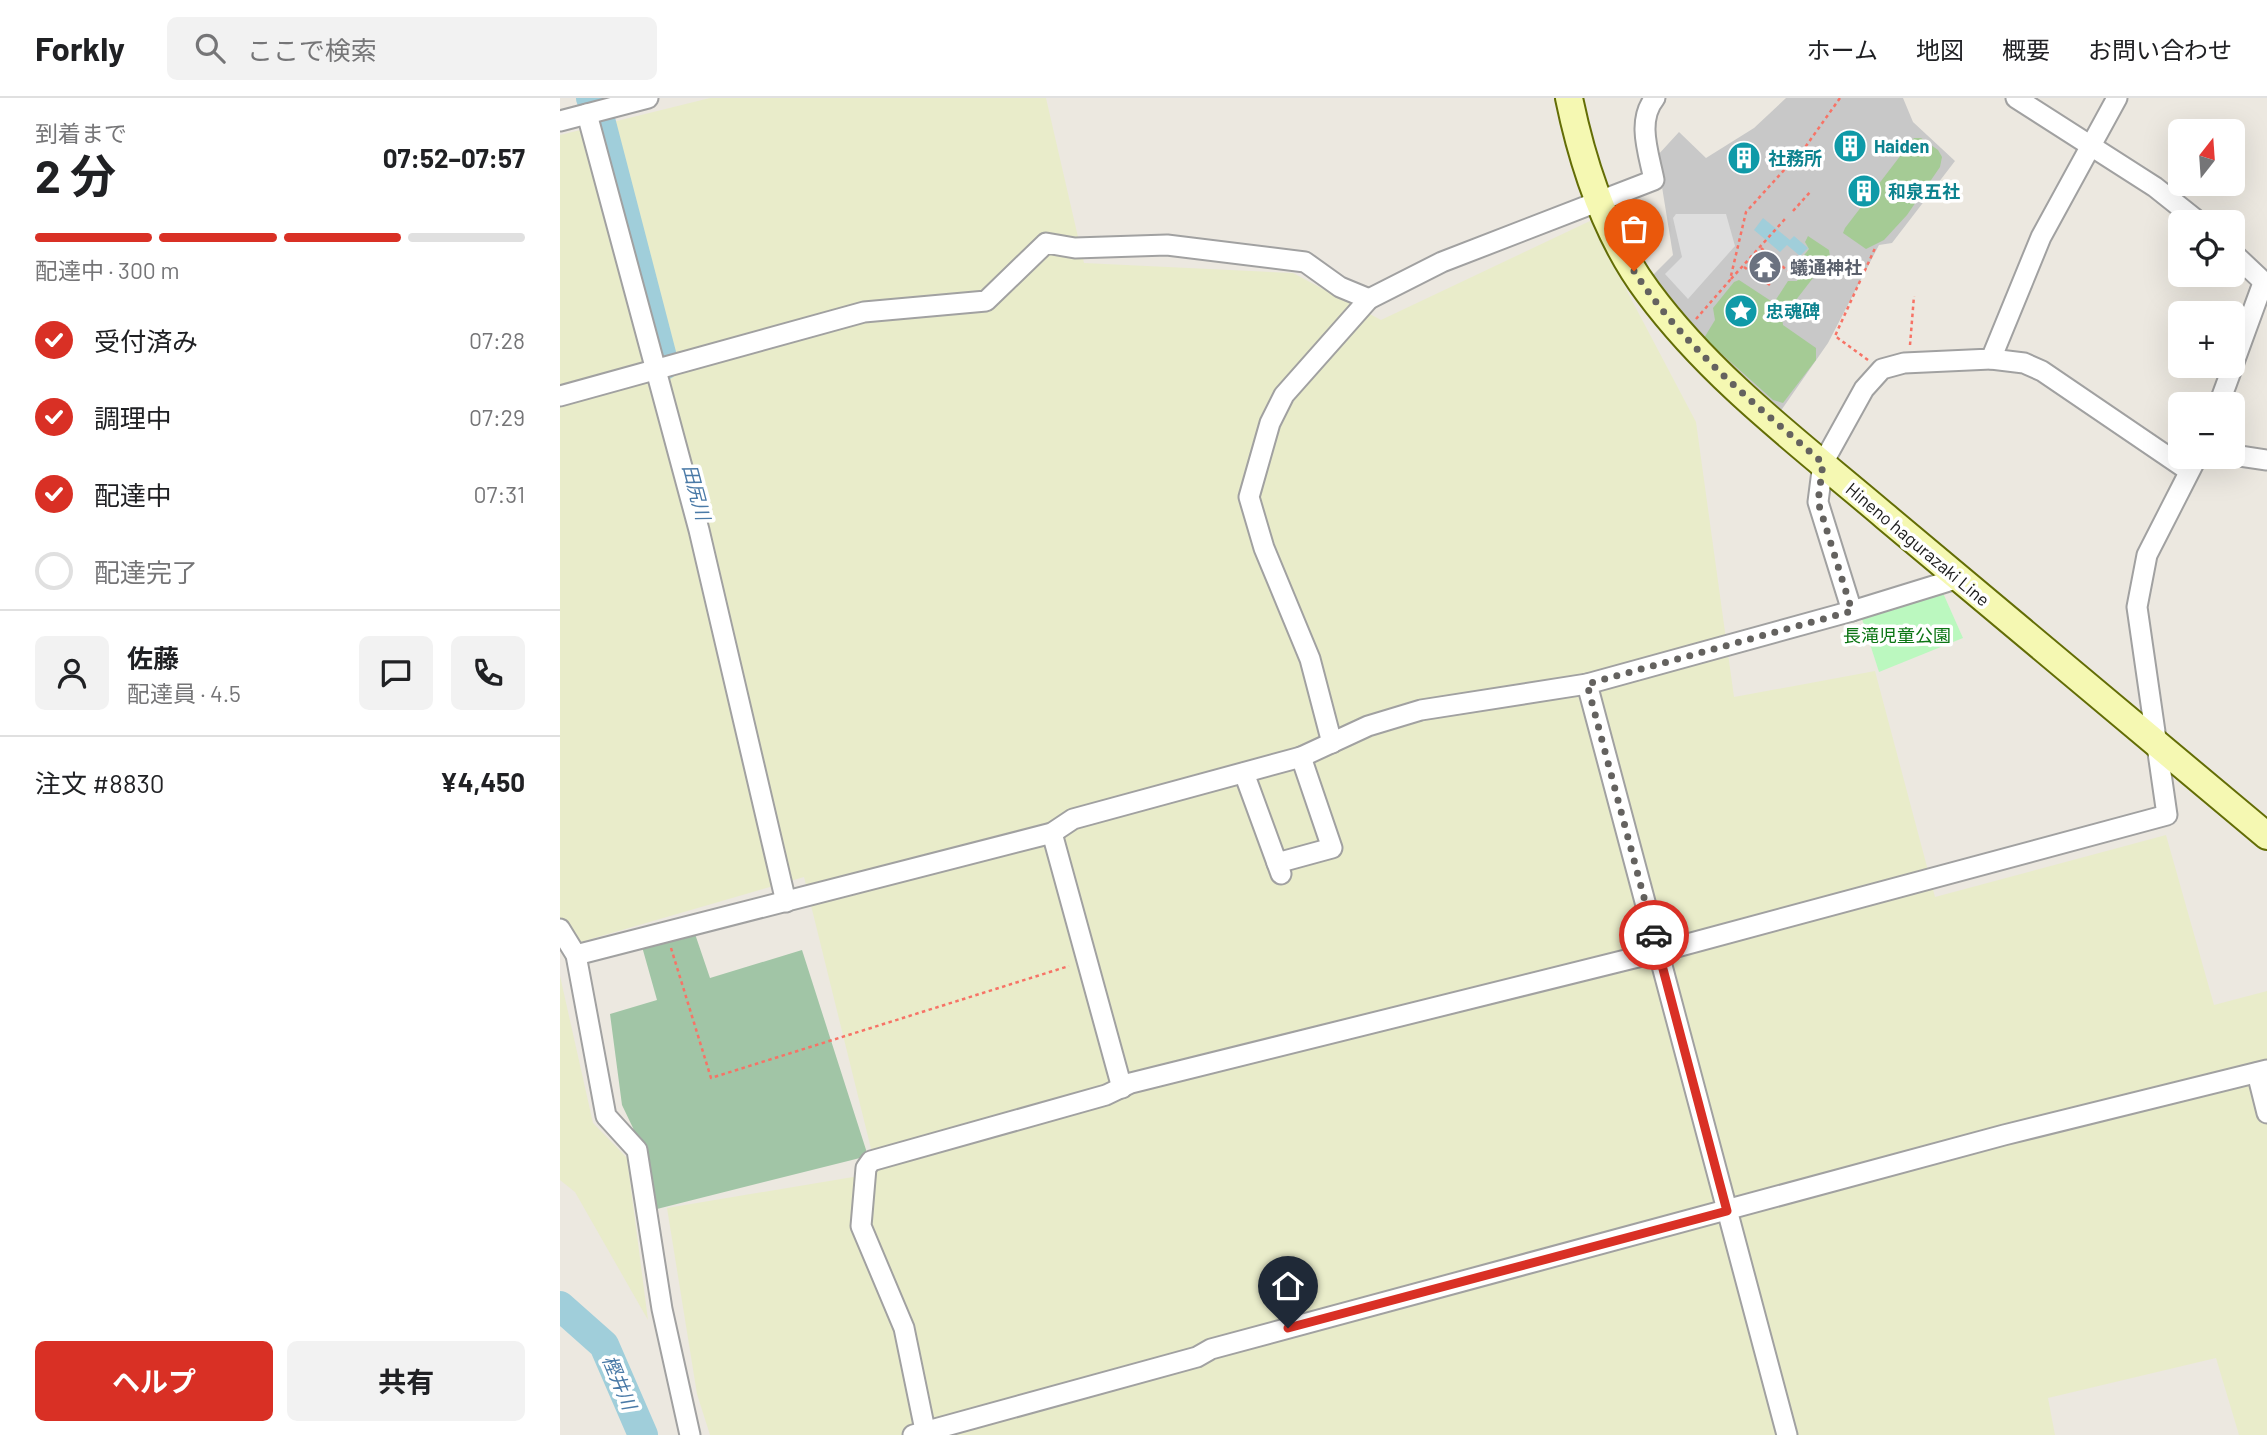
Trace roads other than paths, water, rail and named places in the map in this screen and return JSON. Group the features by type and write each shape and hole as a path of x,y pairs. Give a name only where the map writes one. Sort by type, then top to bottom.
{"main road":[{"name":"Hineno hagurazaki Line","path":"1569,98 1599,202 1622,250 1647,291 1683,335 1735,387 1823,463 2267,836"}],"street":[{"path":"560,121 596,107 648,98"},
{"path":"1332,743 1310,659 1264,548 1249,497 1270,423 1284,395 1369,299 1442,262 1654,180 1644,130 1645,115 1655,98"},
{"path":"2016,98 2155,187 2184,210"},
{"path":"1992,359 2033,253 2117,98"},
{"path":"596,107 656,370 699,530 786,902"},
{"path":"560,396 864,312 986,301 1046,243 1075,248 1167,245 1305,262 1340,287 1369,299"},
{"path":"2245,263 2264,278 2245,331"},
{"path":"1852,611 1818,502 1823,463 1864,389 1881,370 1908,363 1992,359 2024,363 2042,371 2168,449"},
{"path":"2245,457 2267,460"},
{"path":"2190,469 2147,555 2137,607 2168,816 1658,952 1122,1088 1106,1095 872,1161 866,1168 861,1226 904,1328 921,1434 1197,1357 1211,1349 2004,1135 2262,1072 2267,1113"},
{"path":"576,955 1052,833 1073,820 1301,757 1367,726 1421,710 1587,684 1852,611 1959,578"},
{"path":"1587,684 1787,1435"},
{"path":"1244,773 1280,869 1332,848 1301,757"},
{"path":"1052,833 1122,1088"},
{"path":"560,929 576,955 606,1116 637,1150 662,1309 690,1435"}],"water":[{"path":"1763,218 1790,240 1794,236 1808,248 1800,256 1787,245 1780,252 1754,230"}],"waterway":[{"name":"田尻川","path":"591,98 601,123 664,365"},
{"name":"樫井川","path":"560,1306 604,1345 643,1435"}],"place":[{"name":"Haiden","path":"1850,146"},
{"name":"社務所","path":"1744,158"},
{"name":"和泉五社","path":"1864,191"},
{"name":"蟻通神社","path":"1765,267"},
{"name":"忠魂碑","path":"1741,311"}],"park label":[{"name":"長滝児童公園","path":"1897,635"}]}
